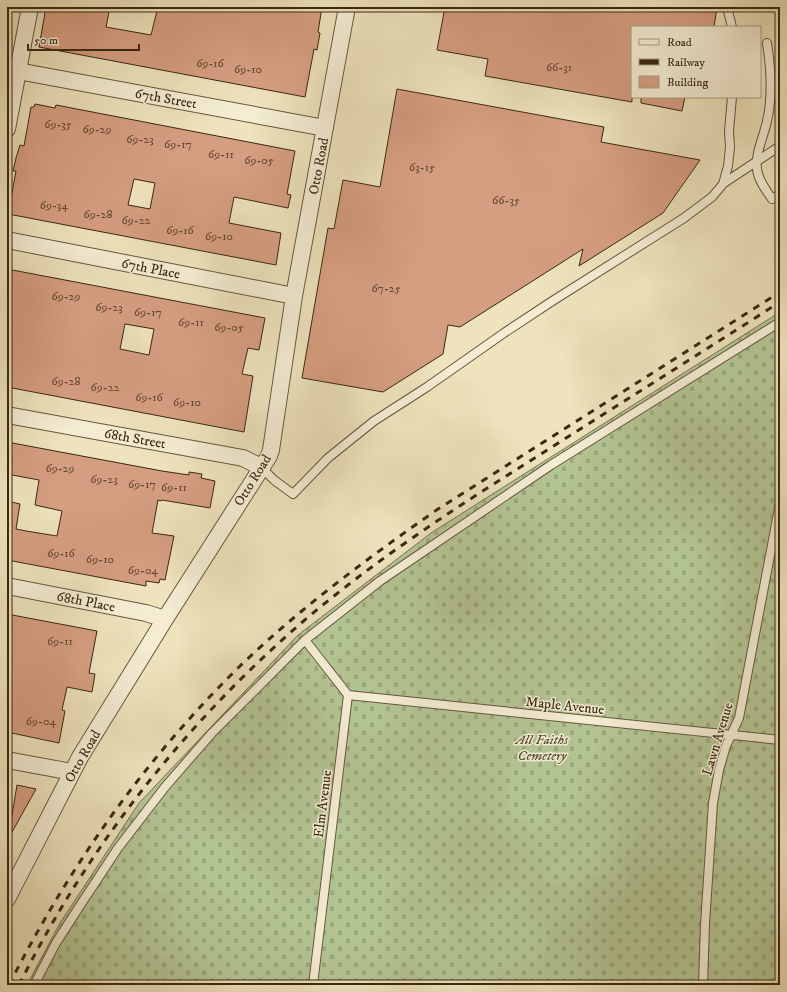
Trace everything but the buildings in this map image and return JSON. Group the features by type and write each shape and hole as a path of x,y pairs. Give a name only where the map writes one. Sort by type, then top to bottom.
{"street":[{"path":"7,129 13,70 30,7"},
{"name":"Otto Road","path":"7,899 87,745 269,456 273,445 294,296 347,7"},
{"name":"67th Street","path":"13,70 325,128"},
{"name":"67th Place","path":"7,240 294,296"},
{"name":"68th Street","path":"7,415 243,458 261,467"},
{"name":"68th Place","path":"7,586 146,613 165,619"},
{"path":"7,760 72,772"}],"lane":[{"path":"727,7 732,26"},
{"path":"767,43 770,72 770,104 765,133 756,162 759,178 772,199 780,194"},
{"path":"723,184 728,166 730,147 729,131 732,98"},
{"path":"261,467 274,480 293,494 328,458 364,428 442,377 504,333 684,218 712,197 723,184 780,146"},
{"path":"34,985 56,943 118,848 165,787 212,733 305,640 380,581 551,465 780,322"},
{"name":"Lawn Avenue","path":"703,985 705,924 713,803 719,770 726,746 739,718 780,503"},
{"path":"305,640 348,695"},
{"name":"Maple Avenue","path":"348,695 780,740"},
{"name":"Elm Avenue","path":"313,985 348,695"}],"green space":[{"name":"All Faiths Cemetery","path":"780,312 780,985 27,985 60,923 139,803 298,635 431,533"}],"railway":[{"path":"9,985 32,941 83,857 140,777 171,739 204,703 262,645 335,584 438,509 780,292"},
{"path":"19,985 46,934 76,885 107,837 141,791 216,704 256,664 299,625 327,601 385,557 445,515 780,302"}]}
